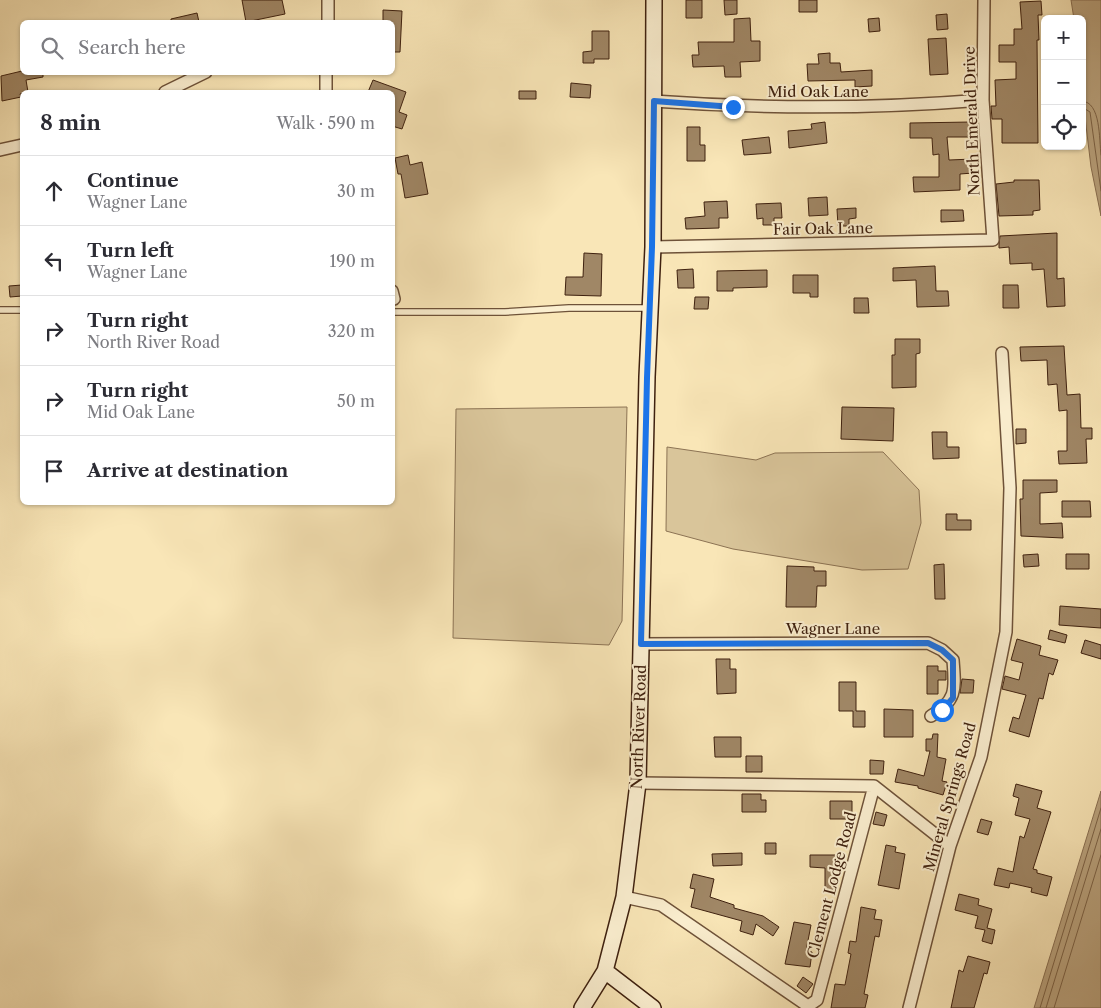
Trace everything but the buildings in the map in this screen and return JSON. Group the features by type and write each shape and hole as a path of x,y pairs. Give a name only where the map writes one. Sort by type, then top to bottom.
{"street":[{"path":"328,0 328,20"},
{"name":"North River Road","path":"582,1008 605,971 624,896 638,783 652,247 654,0"},
{"name":"North Emerald Drive","path":"984,0 983,100 994,240"},
{"path":"169,90 200,75"},
{"path":"326,75 326,90"},
{"name":"Mid Oak Lane","path":"654,101 733,107 896,107 983,100"},
{"path":"0,150 20,145"},
{"name":"Fair Oak Lane","path":"652,247 994,240"},
{"name":"Mineral Springs Road","path":"909,1008 950,846 981,757 1006,632 1010,488 1002,353"},
{"name":"Wagner Lane","path":"641,644 928,643 942,650 953,660 955,684 953,698 942,710 931,716"},
{"path":"638,783 874,786 950,846"},
{"name":"Clement Lodge Road","path":"624,896 661,905 808,1006 817,1000 874,786"},
{"path":"605,971 654,1008"}],"lane":[{"path":"395,312 505,312 569,308 649,308"},
{"path":"0,310 20,310"}],"shaded area":[{"path":"627,407 622,621 609,645 453,638 456,409"},
{"path":"667,447 756,460 775,453 883,452 919,490 921,523 908,569 862,570 733,549 666,531"}],"water":[{"path":"1071,0 1101,0 1101,216 1091,167 1086,125 1086,15 1073,15"},
{"path":"1101,791 1101,1008 1034,1008"}],"route":[{"path":"733,107 654,101 654,166 641,644 928,643 942,650 953,660 955,684 953,698 942,710"}]}
